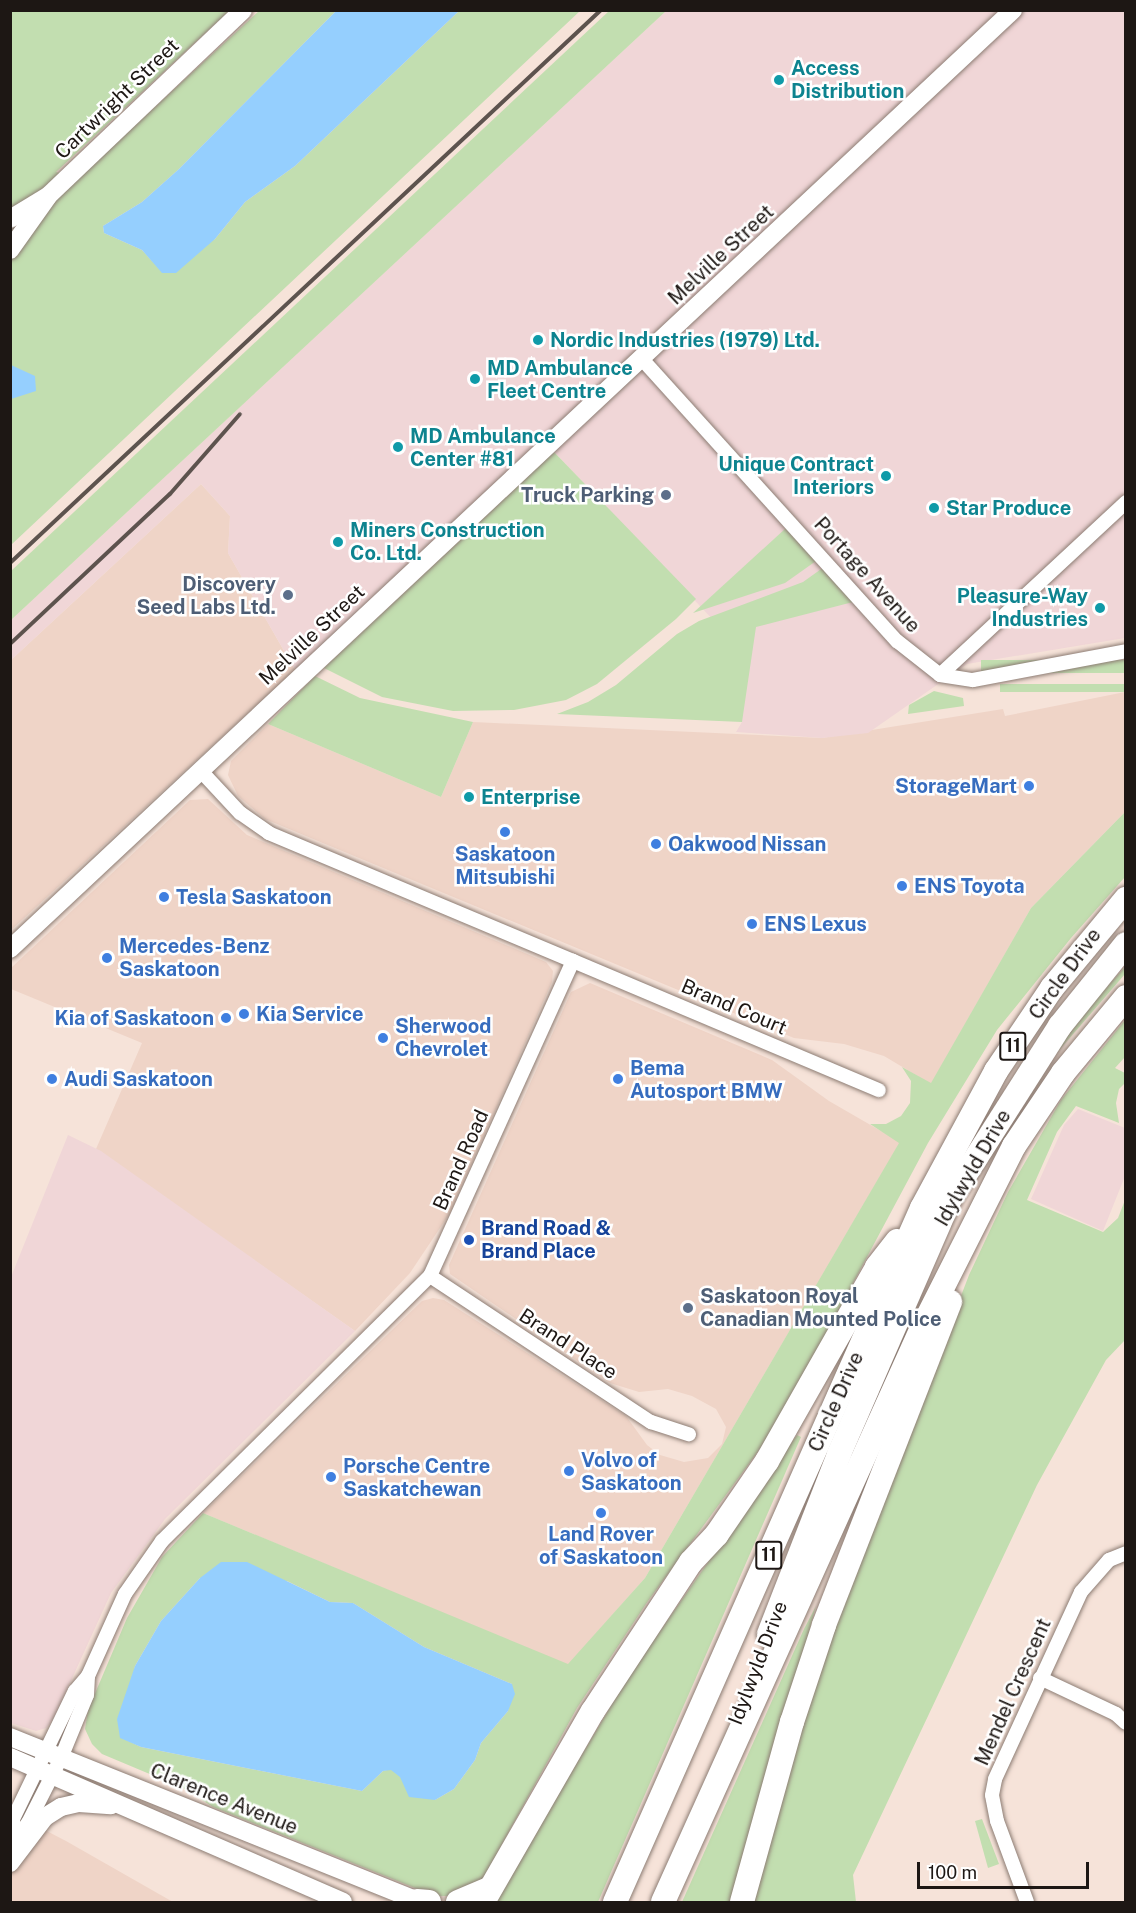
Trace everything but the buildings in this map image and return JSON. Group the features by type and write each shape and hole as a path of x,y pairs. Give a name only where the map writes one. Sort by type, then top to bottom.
{"highway":[{"name":"Circle Drive","path":"615,1902 922,1208 996,1071 1052,988 1125,899"},
{"name":"Idylwyld Drive","path":"716,1784 736,1720 839,1454 951,1197 1060,1026 1125,944"},
{"name":"11","path":"663,1902 921,1330 1014,1146 1063,1072 1125,997"},
{"path":"742,1902 792,1722 824,1625 992,1190"},
{"path":"459,1902 486,1896 593,1711 691,1562 717,1534 767,1461 877,1267 922,1208"}],"street":[{"name":"Cartwright Street","path":"10,250 48,196 243,10"},
{"name":"Melville Street","path":"10,949 1013,10"},
{"name":"Cartwright Street","path":"10,219 48,196"},
{"name":"Portage Avenue","path":"641,358 897,641 940,675 973,680 1125,651"},
{"path":"940,675 1125,502"},
{"path":"201,771 240,813 269,833 573,961"},
{"name":"Brand Court","path":"573,961 879,1090"},
{"name":"Brand Road","path":"13,1844 13,1819 45,1772 87,1695 88,1676 125,1594 162,1541 430,1276 573,961"},
{"name":"Brand Place","path":"430,1276 651,1422 689,1434"},
{"name":"Mendel Crescent","path":"1027,1902 1012,1867 992,1795 995,1779 1081,1592 1108,1560 1125,1553"},
{"path":"1040,1678 1116,1714 1125,1723"},
{"name":"Clarence Avenue","path":"10,1737 422,1902"},
{"path":"10,1757 343,1902"},
{"path":"10,1863 45,1817 61,1807 79,1803 123,1805"}],"shaded area":[{"path":"666,11 1125,11 1125,638 967,664 868,733 822,738 736,732 742,722 716,623 542,439 295,670 228,553 230,516 201,484 11,660 11,620"},
{"path":"201,484 230,516 228,553 295,670 11,930 11,660"},
{"path":"1125,692 1125,812 1031,908 931,1084 884,1056 844,1044 794,1038 265,819 238,796 228,775 231,761 268,724 441,797 473,722 822,738 1003,709 1005,716"},
{"path":"208,799 247,835 546,962 553,971 552,982 450,1213 410,1273 355,1331 96,1149 142,1043 11,989 11,968 190,800"},
{"path":"590,983 772,1060 829,1101 900,1142 645,1578 568,1665 203,1513 422,1301 433,1298 444,1300 626,1416 647,1445 660,1455 684,1462 708,1458 722,1444 726,1427 716,1409 692,1396 668,1389 639,1392 610,1383 450,1274 449,1265 571,992"},
{"path":"1078,1109 1125,1128 1125,1176 1103,1231 1031,1199 1064,1125"},
{"path":"68,1135 101,1151 355,1331 165,1519 111,1593 53,1720 46,1728 36,1731 11,1723 11,1277"},
{"path":"10,1812 66,1841 173,1902 11,1902"}],"green space":[{"path":"11,11 229,11 56,172 79,177 259,11 336,11 179,169 142,202 103,226 104,233 142,250 162,272 215,239 245,202 295,166 459,11 580,11 11,545"},
{"path":"609,11 666,11 11,620 11,571"},
{"path":"554,452 696,599 676,619 597,684 566,700 514,710 453,711 382,697 324,668"},
{"path":"786,528 816,561 785,583 693,613"},
{"path":"824,567 853,602 756,627 742,722 557,714 588,702 616,685 677,634 699,621 803,582"},
{"path":"981,660 1125,660 1125,673 981,673"},
{"path":"315,676 360,698 473,722 441,797 268,724"},
{"path":"1000,684 1125,684 1125,692 1000,692"},
{"path":"934,691 963,698 964,706 908,714 909,705"},
{"path":"1125,812 1125,877 1071,938 997,1030 928,1143 776,1427 648,1601 577,1708 479,1886 460,1896 435,1896 213,1807 183,1788 102,1754 92,1744 85,1729 88,1710 127,1618 162,1557 203,1513 568,1664 645,1578 899,1143 870,1124 886,1124 901,1116 910,1103 911,1081 902,1067 931,1083 1031,908","holes":["200,1578 287,1581 330,1602 353,1603 424,1647 512,1684 508,1711 481,1743 475,1760 454,1789 435,1800 391,1769 383,1771 362,1791 141,1747 120,1737 135,1666 161,1621"]},
{"path":"1125,967 1125,974 1042,1070 1089,1007"},
{"path":"1125,1020 1125,1057 1115,1068 1125,1073 1125,1083 1119,1089 1116,1103 1119,1123 1076,1106 1057,1132 1027,1200 1103,1232 1118,1218 1125,1200 1125,1340 1106,1360 1037,1485 853,1875 856,1902 749,1902 822,1658 969,1275 1008,1192 1061,1100"},
{"path":"797,1435 801,1437 598,1902 494,1902 630,1674"},
{"path":"816,1606 736,1902 682,1902 804,1629"},
{"path":"982,1819 999,1864 988,1868 975,1821"}],"water":[{"path":"336,11 459,11 295,166 245,202 215,239 176,273 162,273 142,250 104,233 103,226 142,202 179,169"},
{"path":"11,365 35,376 36,391 11,399"},
{"path":"221,1562 247,1562 330,1602 353,1603 424,1647 512,1684 515,1694 508,1711 481,1743 475,1760 454,1789 435,1800 409,1797 400,1777 391,1770 383,1771 362,1791 141,1747 120,1738 117,1719 135,1666 161,1621 200,1578"}],"railway":[{"path":"10,563 601,10"},
{"path":"10,644 170,494 240,414"}],"place":[{"name":"Access Distribution","path":"779,80"},
{"name":"Nordic Industries (1979) Ltd.","path":"538,340"},
{"name":"MD Ambulance Fleet Centre","path":"475,379"},
{"name":"MD Ambulance Center #81","path":"398,447"},
{"name":"Unique Contract Interiors","path":"886,476"},
{"name":"Truck Parking","path":"666,495"},
{"name":"Star Produce","path":"934,508"},
{"name":"Miners Construction Co. Ltd.","path":"338,542"},
{"name":"Discovery Seed Labs Ltd.","path":"288,595"},
{"name":"Pleasure-Way Industries","path":"1100,608"},
{"name":"StorageMart","path":"1029,786"},
{"name":"Enterprise","path":"469,797"},
{"name":"Saskatoon Mitsubishi","path":"505,832"},
{"name":"Oakwood Nissan","path":"656,844"},
{"name":"ENS Toyota","path":"902,886"},
{"name":"Tesla Saskatoon","path":"164,897"},
{"name":"ENS Lexus","path":"752,924"},
{"name":"Mercedes-Benz Saskatoon","path":"107,958"},
{"name":"Kia Service","path":"244,1014"},
{"name":"Kia of Saskatoon","path":"226,1018"},
{"name":"Sherwood Chevrolet","path":"383,1038"},
{"name":"Audi Saskatoon","path":"52,1079"},
{"name":"Bema Autosport BMW","path":"618,1079"},
{"name":"Brand Road & Brand Place","path":"469,1240"},
{"name":"Saskatoon Royal Canadian Mounted Police","path":"688,1308"},
{"name":"Volvo of Saskatoon","path":"569,1471"},
{"name":"Porsche Centre Saskatchewan","path":"331,1477"},
{"name":"Land Rover of Saskatoon","path":"601,1513"}]}
